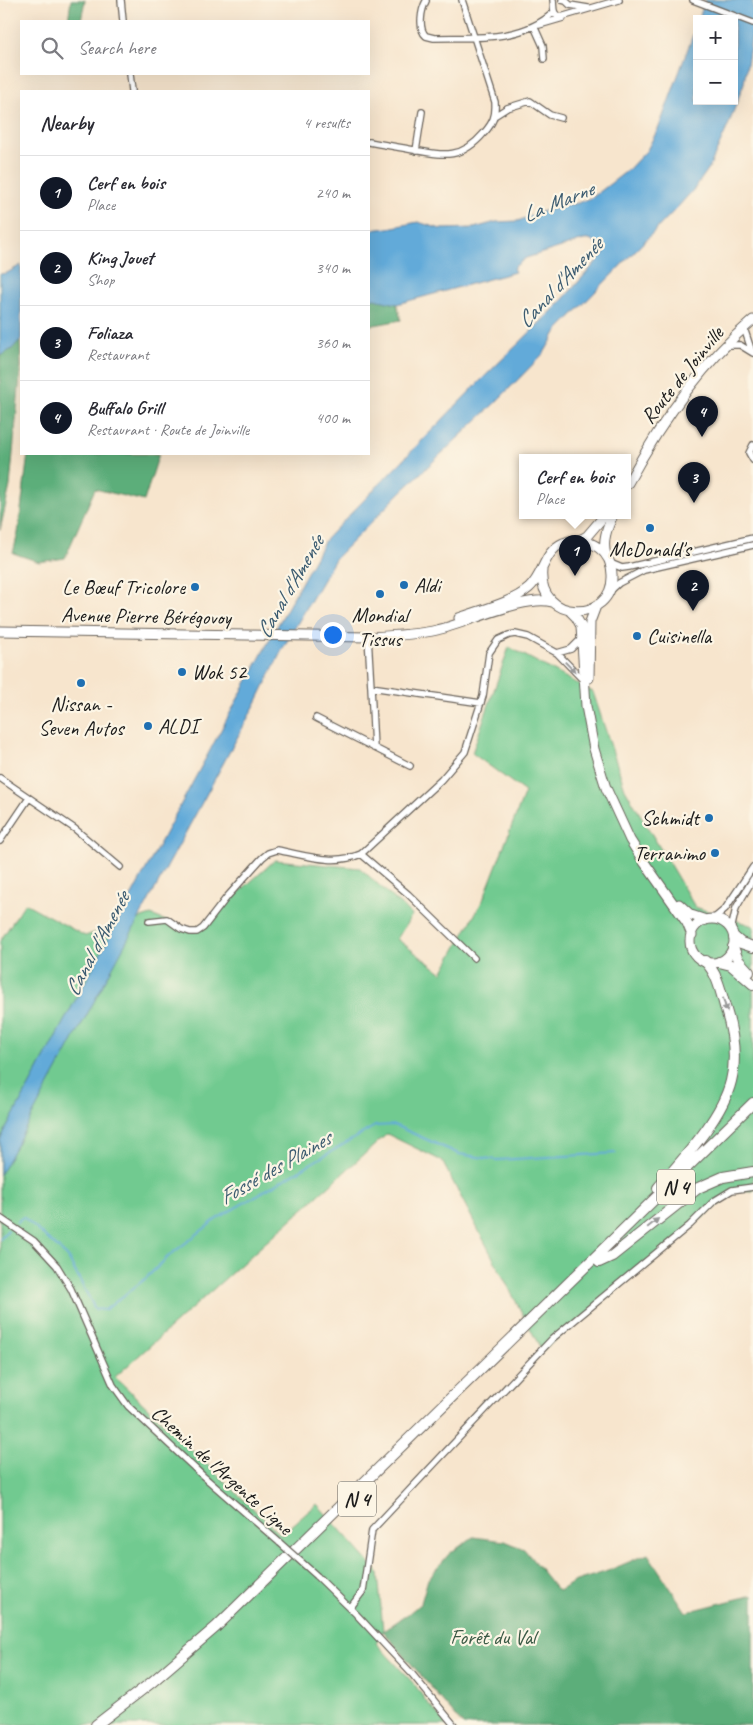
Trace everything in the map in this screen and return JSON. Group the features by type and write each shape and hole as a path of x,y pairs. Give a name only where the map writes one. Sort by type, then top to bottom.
{"highway":[{"path":"733,938 753,947"},
{"path":"733,938 738,960 753,976"},
{"path":"638,1216 644,1204 705,1131 718,1112 731,1081 734,1047 732,1030 714,973 705,961"},
{"path":"719,962 731,965 753,984"},
{"name":"N 4","path":"96,1725 152,1682 216,1627 753,1103"},
{"name":"N 4","path":"105,1725 156,1686 220,1632 753,1112"},
{"path":"599,1262 612,1256 698,1188 723,1177 753,1172"}],"main road":[{"name":"Route de Joinville","path":"631,477 646,449 676,403 726,344 753,320"},
{"path":"552,602 542,584 542,570 545,559 555,548 569,541 580,540 587,536 602,519"},
{"path":"611,519 604,544 612,578 609,592 596,606 592,615 590,630 591,705 599,747 621,812 647,859 681,906 691,915 724,922 733,938 725,958 719,962 705,961 695,954 691,941 697,926 710,920"},
{"path":"580,540 597,547 608,559"},
{"path":"410,633 512,598 527,589 542,570"},
{"path":"410,633 446,628 525,602 543,599 570,611 579,611 596,606"},
{"path":"570,611 580,622 586,706 594,749 606,788 617,814 644,862 687,923 692,935"},
{"name":"Avenue Pierre Bérégovoy","path":"0,630 368,637 410,633"}],"street":[{"path":"121,0 124,20"},
{"path":"462,0 495,102 496,115"},
{"path":"534,26 557,2 562,0 570,5 590,9"},
{"path":"426,1 422,11 422,30 426,36 434,38 506,35 547,24 619,0"},
{"path":"693,0 753,23"},
{"path":"567,16 571,9 570,5"},
{"path":"554,6 559,17 567,16"},
{"path":"534,26 543,46 544,59"},
{"path":"130,75 132,90"},
{"path":"370,142 445,155 460,152 473,144 480,138 496,115 506,108 530,101 550,114 562,118"},
{"path":"416,151 422,112"},
{"path":"744,328 753,353"},
{"path":"726,344 740,345 753,353"},
{"path":"753,445 749,453 753,460"},
{"path":"608,559 622,568 753,538"},
{"path":"609,592 618,583 644,570 753,545"},
{"path":"149,921 167,919 181,929 197,932 203,928 227,897 262,858 268,853 277,850 337,860 350,859 361,854 454,767 464,752 481,702 489,653 498,640 509,635 522,634 535,640 557,653 584,681"},
{"path":"368,637 374,748"},
{"path":"557,653 571,649 582,638"},
{"path":"372,687 481,702"},
{"path":"316,718 410,766"},
{"path":"0,778 75,829 120,867"},
{"path":"0,841 29,798"},
{"path":"361,854 408,894 474,958"},
{"path":"710,920 725,909 753,866"},
{"path":"733,938 736,908 753,879"},
{"path":"350,1608 362,1591 372,1530 552,1339 690,1225 714,1201 732,1190 753,1187"},
{"name":"Chemin de l'Argente Ligne","path":"0,1218 34,1241 57,1266 71,1289 113,1385 128,1406 188,1463 317,1576 350,1608 412,1674 454,1725"}],"green space":[{"path":"71,0 85,0 81,20 68,20"},
{"path":"370,297 397,304 401,320 370,326"},
{"path":"20,340 20,377 10,486 0,530 0,354"},
{"path":"28,455 159,455 144,501 95,489 65,558 39,562 13,553 18,533"},
{"path":"509,647 593,692 625,789 695,907 753,926 753,1191 736,1190 542,1351 442,1161 387,1134 115,1377 281,1535 317,1504 378,1572 383,1631 376,1643 415,1685 425,1700 447,1725 0,1725 0,941 25,903 85,936 151,915 194,932 275,860 360,868 412,915 397,939 442,973 483,900 525,792 472,753"},
{"name":"Forêt du Val","path":"473,1537 505,1541 524,1549 558,1591 576,1581 605,1572 648,1554 686,1612 753,1595 753,1725 463,1725 383,1631 421,1603 428,1579 449,1554"}],"water":[{"path":"705,0 753,0 753,27 744,83 738,99 738,15 700,15"},
{"path":"693,35 693,105 736,105 709,168 695,188 675,210 557,331 544,353 335,559 282,650 256,703 0,1175 0,1140 325,540 479,382 557,306 605,252 593,241 584,240 526,258 513,268 515,272 397,304 370,298 370,230 418,222 441,229 474,228 496,222 518,221 540,212 578,203 593,197 628,170 647,150 659,127"},
{"path":"20,266 20,340 12,349 0,356 0,274 7,273"}],"waterway":[{"name":"Fossé des Plaines","path":"17,1222 23,1217 67,1256 95,1309 105,1310 145,1279 170,1255 218,1218 375,1126 394,1125 459,1154 497,1160 616,1153"},
{"name":"Fossé des Plaines","path":"0,1239 8,1230"}],"place":[{"name":"Buffalo Grill","path":"702,437"},
{"name":"Foliaza","path":"694,503"},
{"name":"McDonald's","path":"650,528"},
{"name":"Cerf en bois","path":"575,576"},
{"name":"Aldi","path":"404,585"},
{"name":"Le Bœuf Tricolore","path":"195,587"},
{"name":"Mondial Tissus","path":"380,594"},
{"name":"King Jouet","path":"693,611"},
{"name":"Cuisinella","path":"637,636"},
{"name":"Wok 52","path":"182,672"},
{"name":"Nissan - Seven Autos","path":"81,683"},
{"name":"ALDI","path":"148,726"},
{"name":"Schmidt","path":"709,818"},
{"name":"Terranimo","path":"715,853"}],"water label":[{"name":"La Marne","path":"558,202"},
{"name":"Canal d'Amenée","path":"560,283"},
{"name":"Canal d'Amenée","path":"290,587"},
{"name":"Canal d'Amenée","path":"97,944"}]}
